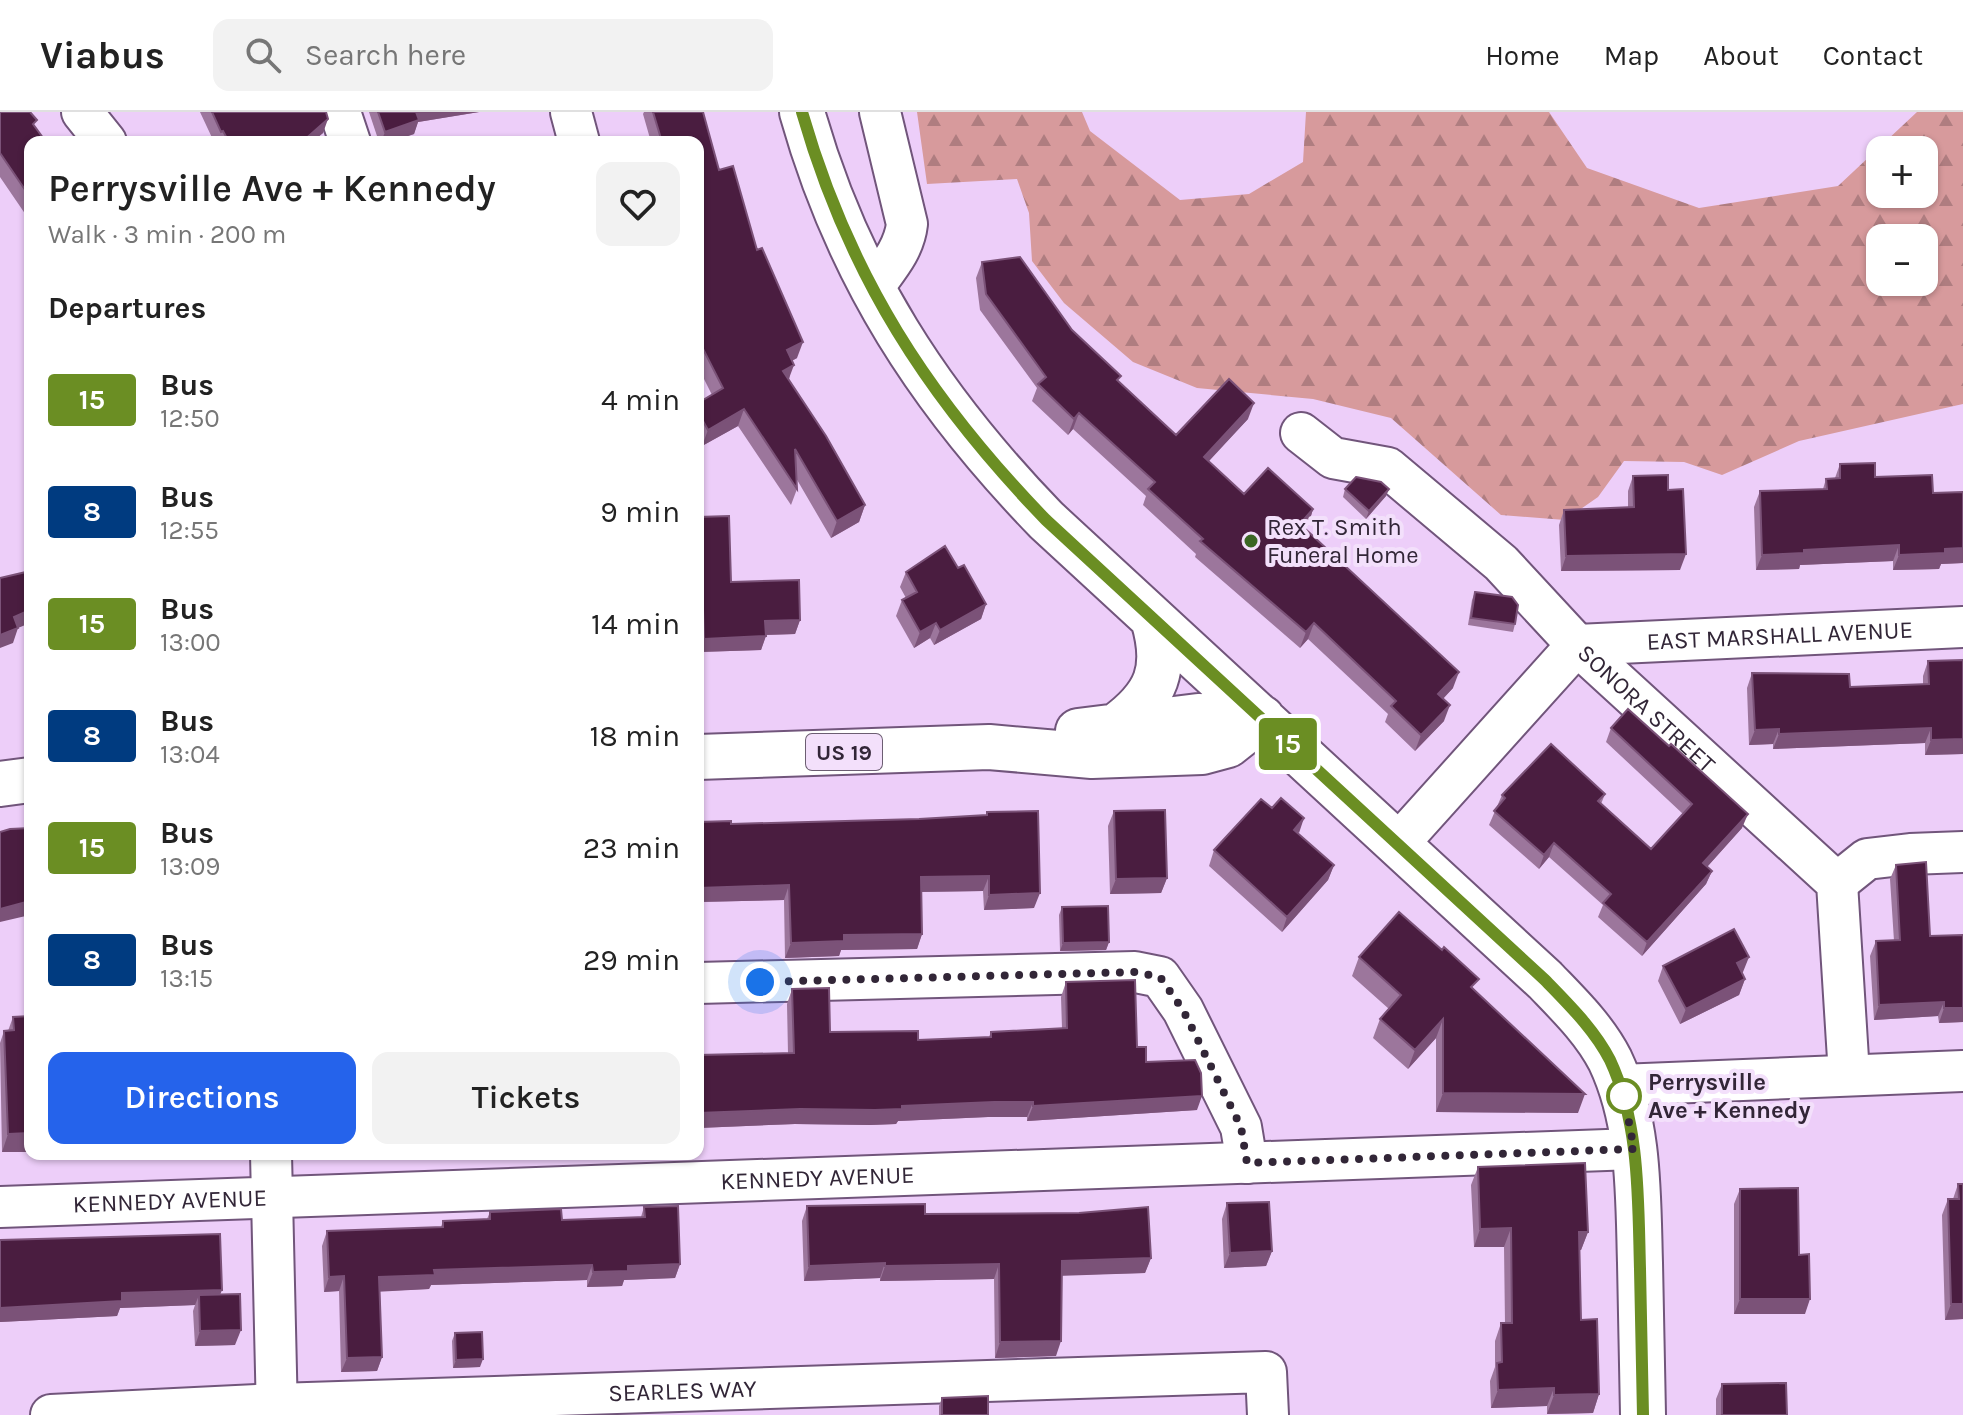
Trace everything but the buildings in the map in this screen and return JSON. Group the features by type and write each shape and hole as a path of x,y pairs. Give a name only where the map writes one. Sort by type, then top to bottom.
{"main road":[{"path":"802,112 827,187 872,289 932,389 970,437 1046,520 1572,1007 1592,1031 1620,1085 1634,1149 1643,1415"},
{"path":"1116,726 1143,704 1156,681 1161,653 1153,619"},
{"name":"US 19","path":"989,747 1198,716 1262,718"},
{"name":"US 19","path":"704,757 989,747 1092,756 1202,752 1228,745 1262,718"},
{"path":"0,784 24,781"}],"street":[{"path":"340,112 348,136"},
{"path":"571,112 577,136"},
{"path":"872,289 899,253 907,224 880,112"},
{"name":"SONORA STREET","path":"1301,433 1333,458 1388,468 1501,563 1577,645 1837,883"},
{"name":"EAST MARSHALL AVENUE","path":"1577,645 1963,627"},
{"path":"1397,845 1577,645"},
{"path":"1849,1075 1837,883 1867,859 1963,852"},
{"path":"704,983 1135,972 1160,977 1183,1010 1241,1127 1247,1163"},
{"path":"1620,1085 1963,1071"},
{"name":"KENNEDY AVENUE","path":"0,1207 1634,1149"},
{"path":"271,1160 277,1410"},
{"name":"SEARLES WAY","path":"51,1415 277,1410 1266,1372 1268,1415"}],"green space":[{"path":"917,112 1082,112 1090,131 1180,200 1249,194 1303,162 1306,112 1549,112 1587,168 1699,208 1838,186 1866,160 1866,208 1938,208 1938,136 1891,136 1917,112 1963,112 1963,404 1799,441 1722,475 1684,462 1624,461 1598,497 1565,520 1501,515 1391,418 1313,399 1197,388 1133,362 1064,303 1032,261 1029,213 1017,179 927,184"}],"bus line":[{"name":"15","path":"802,112 827,187 872,289 932,389 970,437 1046,520 1545,980 1592,1031 1620,1085 1634,1149 1643,1415"}],"place":[{"name":"Rex T. Smith Funeral Home","path":"1251,541"},
{"name":"Perrysville Ave + Kennedy","path":"1624,1096"}],"route":[{"path":"760,982 1135,972 1160,977 1183,1010 1241,1127 1247,1163 1634,1149 1624,1096"}]}
